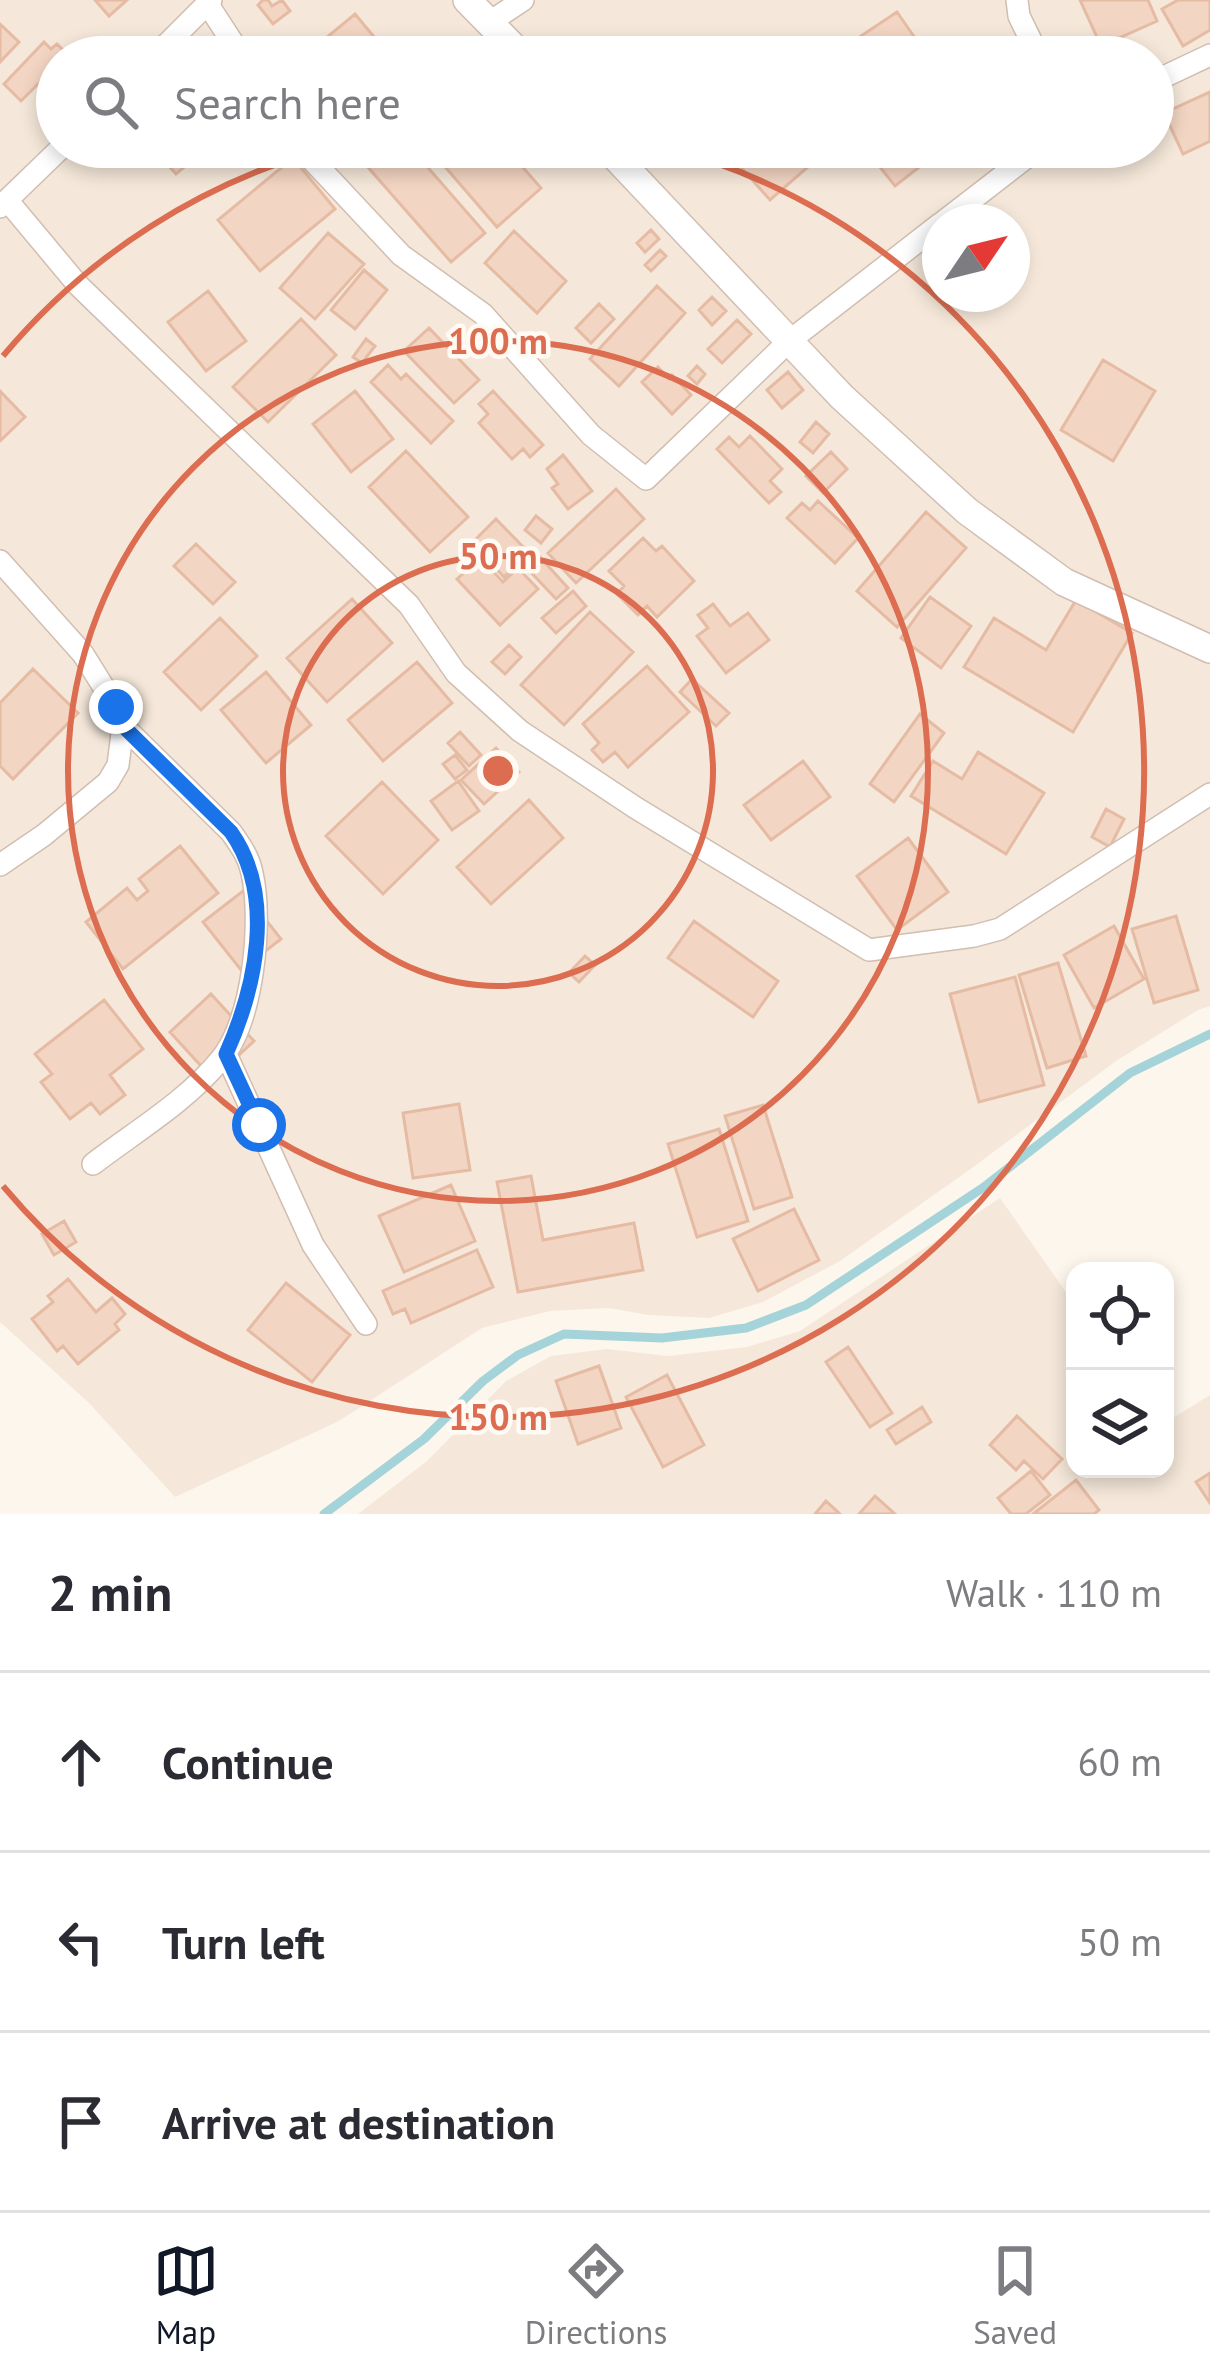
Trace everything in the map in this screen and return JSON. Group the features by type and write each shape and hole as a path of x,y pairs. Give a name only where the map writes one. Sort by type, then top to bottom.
{"street":[{"path":"467,0 503,36"},
{"path":"490,22 523,0"},
{"path":"1017,0 1029,36"},
{"path":"175,36 209,2 229,36"},
{"path":"1174,72 1210,56"},
{"path":"40,168 3,203 78,285 409,604 456,673 520,731 868,950 1000,929 1210,794"},
{"path":"320,168 401,255 483,314 591,435 646,478 788,342 922,238"},
{"path":"626,168 842,397 967,511 1064,582 1210,649"},
{"path":"966,204 1013,168"},
{"path":"0,561 83,654 123,726 231,832 253,873 258,936 243,1016 226,1054 203,1080 93,1164"},
{"path":"0,865 44,836 108,782 118,765 123,726"},
{"path":"226,1054 314,1245 366,1324"}],"shaded area":[{"path":"0,0 1210,0 1210,1006 1116,1061 840,1261 763,1302 709,1318 609,1308 550,1311 482,1328 339,1421 175,1497 89,1403 0,1322"},
{"path":"1000,1198 1066,1292 1066,1478 1174,1478 1174,1417 1210,1395 1210,1514 358,1514 427,1461 506,1381 551,1356 607,1349 668,1356 747,1347 800,1331"}],"building":[{"path":"95,0 127,0 109,16"},
{"path":"263,0 272,6 282,0 290,11 273,24 258,5"},
{"path":"1080,0 1148,0 1157,21 1123,36 1096,36"},
{"path":"1178,0 1210,0 1210,30 1183,46 1162,9"},
{"path":"897,12 914,36 861,36"},
{"path":"355,14 373,36 328,36"},
{"path":"0,24 19,42 0,62"},
{"path":"36,50 36,86 21,101 4,84"},
{"path":"1210,92 1210,141 1183,154 1174,135 1174,108"},
{"path":"281,168 301,168 335,209 260,271 218,220"},
{"path":"369,168 428,168 485,233 451,262"},
{"path":"446,168 523,168 541,188 497,227"},
{"path":"742,168 807,168 770,200"},
{"path":"881,168 918,168 895,186"},
{"path":"651,230 659,239 645,252 637,243"},
{"path":"514,231 566,281 537,313 485,263"},
{"path":"328,233 364,264 315,319 280,288"},
{"path":"660,250 666,256 651,271 645,265"},
{"path":"364,270 387,290 355,329 331,310"},
{"path":"657,286 685,313 619,386 590,359"},
{"path":"208,291 246,341 206,371 168,322"},
{"path":"712,297 726,311 712,325 699,310"},
{"path":"599,304 614,319 591,343 576,328"},
{"path":"301,319 336,355 268,422 233,387"},
{"path":"737,320 751,334 722,363 708,349"},
{"path":"429,328 479,380 454,403 404,351"},
{"path":"366,339 375,346 362,363 353,357"},
{"path":"1103,360 1155,391 1113,461 1061,430"},
{"path":"388,365 401,379 406,374 453,421 431,443 371,382"},
{"path":"697,366 705,374 697,384 688,376"},
{"path":"658,367 691,395 672,414 642,382"},
{"path":"788,372 803,390 782,408 767,390"},
{"path":"0,391 25,417 0,441"},
{"path":"355,391 393,439 351,472 313,424"},
{"path":"493,391 543,445 530,457 523,449 512,459 479,423 488,414 479,404"},
{"path":"816,422 829,434 813,453 800,442"},
{"path":"750,436 782,469 770,481 781,492 769,503 717,449 729,437 739,447"},
{"path":"406,451 468,517 430,552 369,487"},
{"path":"831,452 847,469 823,493 806,476"},
{"path":"563,455 592,491 568,509 552,488 558,484 547,469"},
{"path":"616,489 644,519 576,583 548,553"},
{"path":"818,501 858,538 835,563 787,518 802,503 810,510"},
{"path":"926,512 966,548 897,627 857,591"},
{"path":"536,516 552,529 541,543 525,530"},
{"path":"496,519 529,553 504,577 472,543"},
{"path":"643,538 656,551 662,546 694,581 657,617 647,606 638,615 617,594 624,586 609,571"},
{"path":"196,544 235,582 213,604 174,566"},
{"path":"538,555 568,588 556,599 525,566"},
{"path":"477,561 503,582 518,568 538,589 500,625 457,579"},
{"path":"573,591 586,606 556,633 542,618"},
{"path":"930,597 971,626 941,668 901,638"},
{"path":"352,599 392,643 327,702 287,658"},
{"path":"1076,600 1132,633 1073,732 964,667 994,618 1046,650"},
{"path":"713,604 730,626 748,613 769,640 726,673 697,636 708,628 698,615"},
{"path":"590,612 633,652 564,725 521,685"},
{"path":"220,618 257,656 201,710 164,672"},
{"path":"509,645 521,657 505,674 492,662"},
{"path":"417,662 452,703 383,761 348,720"},
{"path":"647,666 689,712 628,767 615,752 603,762 592,750 599,743 583,724"},
{"path":"33,669 78,713 13,779 0,766 0,703"},
{"path":"266,672 311,725 266,763 221,710"},
{"path":"692,679 729,713 716,726 680,692"},
{"path":"920,714 944,733 894,802 870,784"},
{"path":"460,732 481,755 469,766 448,743"},
{"path":"496,748 519,772 484,804 461,780"},
{"path":"978,752 1044,793 1006,854 911,796 933,761 962,779"},
{"path":"455,755 467,770 455,779 443,764"},
{"path":"803,761 830,797 771,840 744,805"},
{"path":"458,781 479,811 452,830 431,801"},
{"path":"382,782 438,840 383,894 326,836"},
{"path":"529,800 563,838 491,904 457,867"},
{"path":"1106,809 1124,819 1110,847 1092,837"},
{"path":"908,838 948,892 897,930 857,876"},
{"path":"180,846 218,893 123,969 86,922 127,888 137,900 148,891 139,879"},
{"path":"243,891 281,939 241,970 203,922"},
{"path":"1176,916 1198,990 1154,1003 1132,929"},
{"path":"694,921 778,981 753,1017 668,958"},
{"path":"1114,926 1144,979 1094,1008 1064,955"},
{"path":"585,956 595,965 579,982 569,973"},
{"path":"1058,963 1086,1056 1047,1068 1019,975"},
{"path":"1015,977 1044,1085 979,1102 950,994"},
{"path":"211,994 254,1041 213,1079 170,1032"},
{"path":"104,1000 143,1049 110,1075 125,1095 100,1114 91,1103 70,1119 41,1082 52,1074 35,1054"},
{"path":"459,1104 470,1170 413,1178 403,1113"},
{"path":"763,1105 792,1197 754,1209 725,1116"},
{"path":"719,1129 748,1221 697,1237 668,1144"},
{"path":"531,1176 543,1240 634,1223 643,1270 518,1292 497,1182"},
{"path":"451,1185 475,1241 404,1272 379,1216"},
{"path":"794,1209 819,1260 758,1291 733,1239"},
{"path":"64,1221 76,1242 54,1255 42,1234"},
{"path":"477,1250 493,1287 411,1323 405,1309 393,1314 383,1291"},
{"path":"68,1279 96,1312 112,1298 125,1314 115,1324 119,1330 78,1364 63,1346 57,1351 32,1319 53,1302 48,1296"},
{"path":"286,1283 350,1335 312,1382 248,1330"},
{"path":"848,1347 892,1413 870,1427 826,1362"},
{"path":"599,1366 621,1428 578,1444 556,1381"},
{"path":"667,1375 704,1445 663,1467 626,1397"},
{"path":"922,1407 931,1422 896,1444 887,1430"},
{"path":"1017,1416 1062,1459 1043,1479 1024,1461 1016,1470 990,1445"},
{"path":"1031,1471 1050,1495 1026,1514 1011,1514 998,1498"},
{"path":"1210,1473 1210,1503 1196,1482"},
{"path":"1076,1480 1099,1510 1094,1514 1033,1514"},
{"path":"875,1496 895,1514 859,1514"},
{"path":"826,1501 840,1514 815,1514"}],"waterway":[{"path":"324,1514 424,1439 483,1381 518,1355 564,1334 662,1338 746,1328 806,1305 984,1187 1130,1073 1210,1034"}],"route":[{"path":"116,707 123,726 231,832 253,873 258,936 243,1016 226,1054 259,1125"}]}
